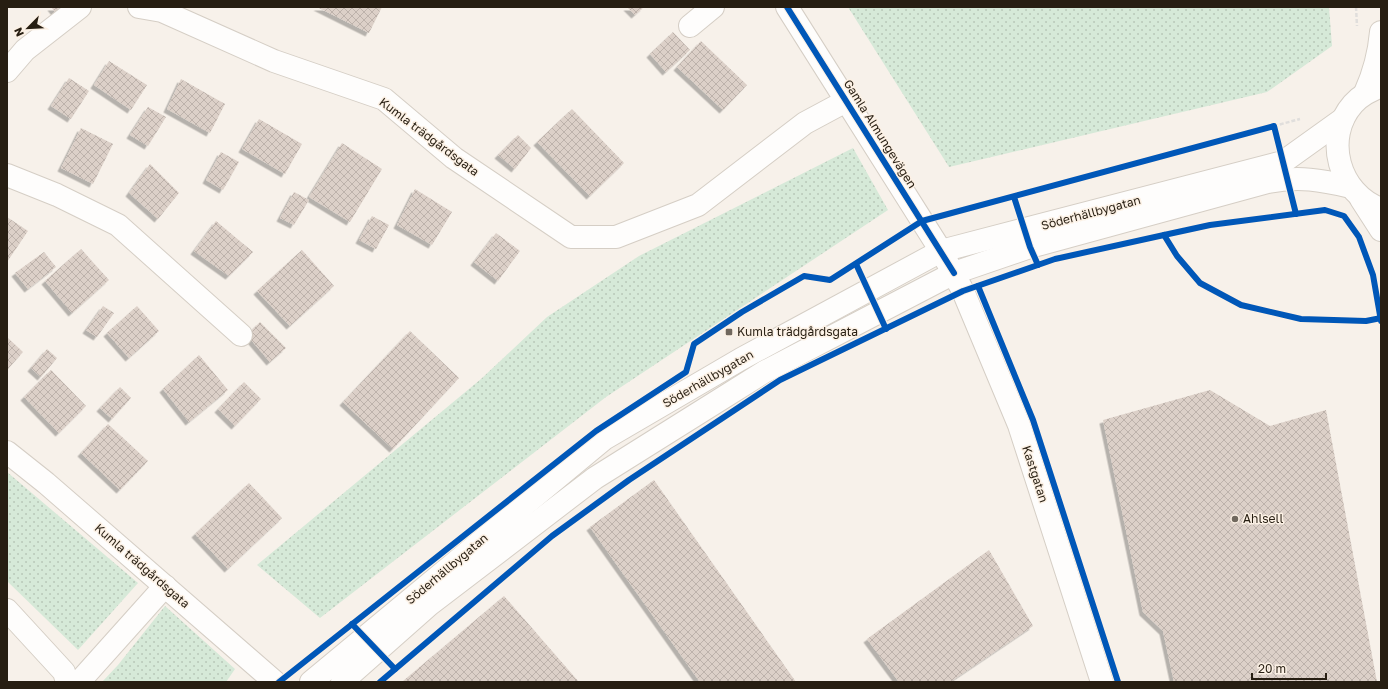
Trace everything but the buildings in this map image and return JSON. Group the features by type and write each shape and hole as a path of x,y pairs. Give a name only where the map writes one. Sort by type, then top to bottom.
{"street":[{"path":"7,72 25,50 80,7"},
{"name":"Kumla trädgårdsgata","path":"139,7 162,11 274,61 384,99 454,158 571,237 616,237 698,205 805,123 846,101"},
{"path":"690,26 713,7"},
{"name":"Gamla Almungevägen","path":"787,7 954,272"},
{"path":"1381,32 1380,49 1374,72 1373,90 1352,105 1343,119 1338,136 1338,154 1342,172 1381,230"},
{"name":"Söderhällbygatan","path":"311,682 604,439 741,359 941,251 1283,162 1343,119"},
{"path":"7,175 58,195 118,225 241,334"},
{"name":"Söderhällbygatan","path":"342,682 430,605 595,478 764,372 954,272 1030,248 1268,182 1288,178 1312,179 1355,192"},
{"path":"1355,192 1381,209"},
{"name":"Kastgatan","path":"954,272 1019,425 1102,682"},
{"name":"Kumla trädgårdsgata","path":"7,452 46,483 275,682"},
{"path":"79,682 165,586"},
{"path":"7,610 64,672 67,682"}],"path":[{"path":"1356,7 1358,29"},
{"path":"1266,128 1302,119"},
{"path":"1274,126 1283,162"}],"green space":[{"path":"848,7 1329,7 1332,46 1267,92 949,167"},
{"path":"853,148 888,210 606,397 320,618 257,565 481,379 547,317 639,256"},
{"path":"7,472 138,583 78,650 7,581"},
{"path":"165,606 235,669 226,682 102,682 118,665"}],"cycle path":[{"path":"787,7 954,273"},
{"path":"279,682 596,431 686,372 694,344 742,312 804,276 830,280 922,221 1274,126 1296,214"},
{"path":"1014,197 1030,247 1038,265"},
{"path":"380,682 552,536 629,480 780,380 963,291 1055,259 1210,225 1325,210 1344,216 1359,237 1373,275 1381,321"},
{"path":"1164,235 1177,256 1200,283 1241,305 1301,319 1366,321 1381,318"},
{"path":"856,264 886,329"},
{"path":"978,286 1033,420 1118,682"},
{"path":"352,624 395,669"}],"place":[{"name":"Kumla trädgårdsgata","path":"729,332"},
{"name":"Ahlsell","path":"1235,519"}]}
